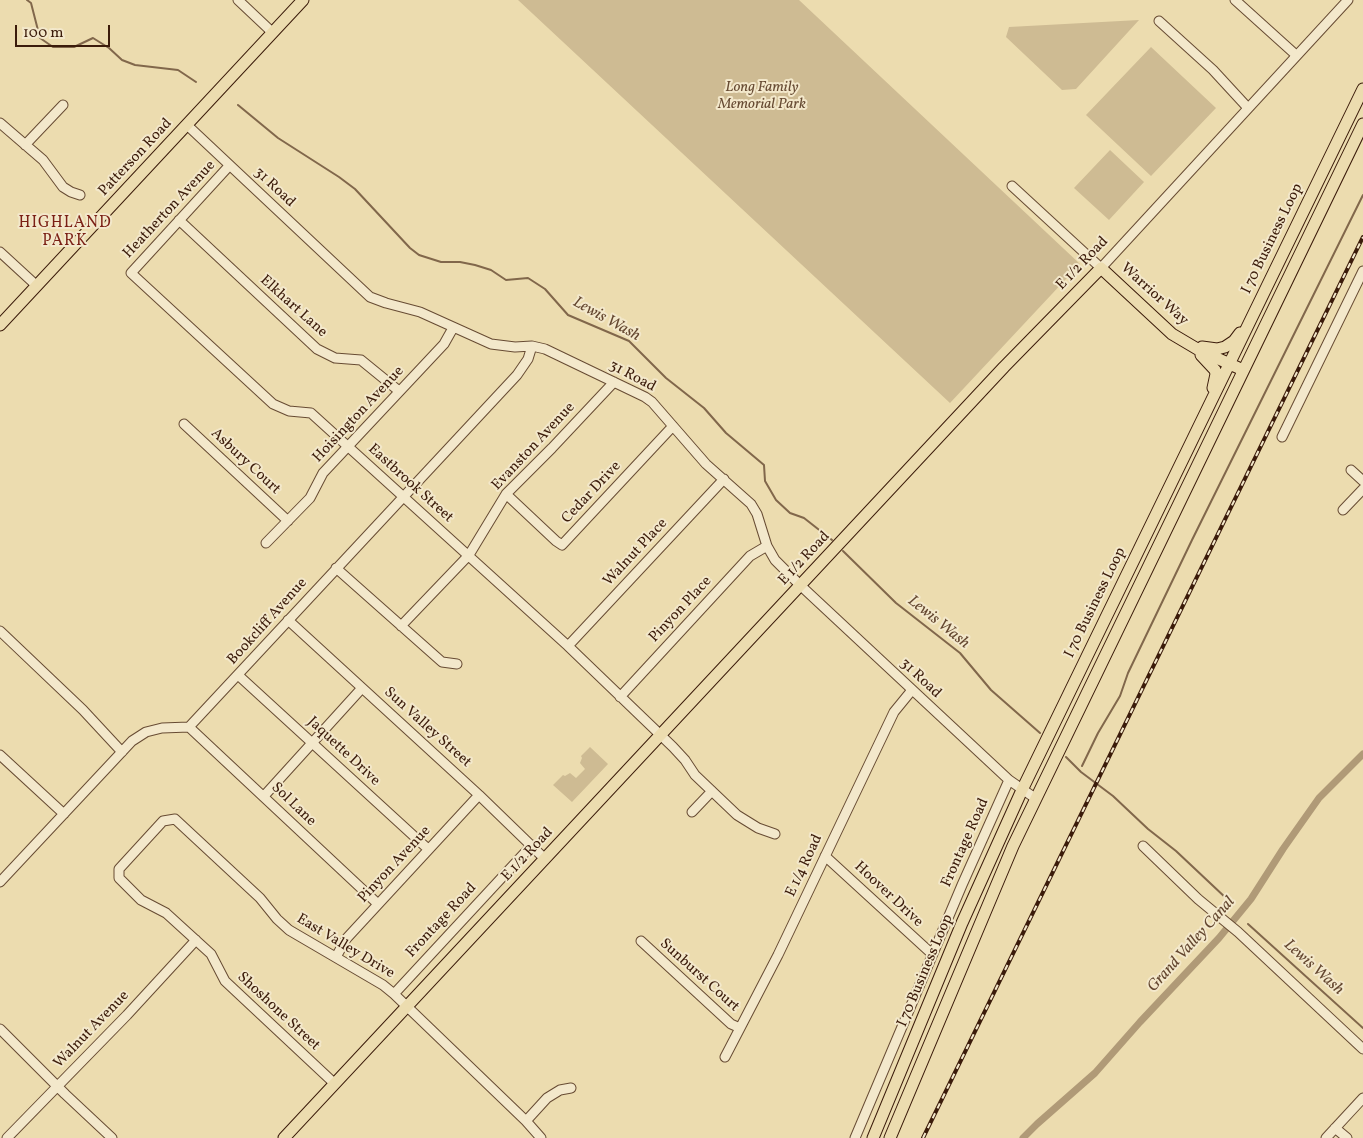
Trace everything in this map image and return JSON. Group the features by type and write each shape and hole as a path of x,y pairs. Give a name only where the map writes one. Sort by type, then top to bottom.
{"main road":[{"name":"Patterson Road","path":"0,325 304,0"},
{"name":"I 70 Business Loop","path":"873,1138 962,923 1022,790 1363,89"},
{"name":"I 70 Business Loop","path":"890,1138 1035,798 1363,124"},
{"name":"Warrior Way","path":"1101,268 1159,324 1186,343 1243,370"},
{"name":"E 1/2 Road","path":"284,1138 1008,363 1101,268"},
{"path":"1186,343 1209,349 1225,347 1234,341 1241,332 1260,300"},
{"path":"1186,343 1211,364 1216,374 1213,389 1199,424"}],"street":[{"path":"238,0 273,33"},
{"path":"1235,0 1296,55"},
{"name":"E 1/2 Road","path":"1101,268 1348,0"},
{"path":"1159,21 1212,70 1248,108"},
{"path":"25,145 63,105"},
{"path":"0,123 43,160 63,186 71,192 80,195"},
{"name":"31 Road","path":"187,125 370,297 414,310 491,344 515,347 532,346 556,354 652,402 706,464 751,504 757,514 767,546 775,560 1009,780 1035,798"},
{"name":"Heatherton Avenue","path":"131,273 229,166"},
{"name":"Warrior Way","path":"1012,186 1101,268"},
{"name":"Elkhart Lane","path":"179,220 317,349 336,358 361,360 399,391"},
{"path":"0,252 37,286"},
{"path":"1282,437 1363,271"},
{"name":"Eastbrook Street","path":"131,273 273,404 289,410 311,413 568,646 661,735 685,760 695,776 737,815 758,828 775,834"},
{"name":"Hoisington Avenue","path":"266,543 310,498 323,473 444,344 453,328"},
{"name":"Bookcliff Avenue","path":"189,727 517,376 528,358 532,346"},
{"name":"Evanston Avenue","path":"402,626 469,555 506,494 614,382"},
{"name":"Asbury Court","path":"184,424 288,521"},
{"name":"Cedar Drive","path":"506,494 562,545 673,426"},
{"path":"1351,470 1363,481"},
{"name":"Walnut Place","path":"568,646 724,479"},
{"path":"1343,510 1363,489"},
{"name":"Pinyon Place","path":"620,697 750,556 767,546"},
{"path":"336,568 442,662 457,664"},
{"name":"Sun Valley Street","path":"288,620 479,795 545,859"},
{"path":"0,631 83,710 122,752"},
{"name":"Jaquette Drive","path":"238,675 428,849"},
{"path":"264,796 362,688"},
{"name":"E 1/4 Road","path":"725,1057 803,902 894,712 912,690"},
{"path":"0,882 132,741 146,732 162,728 189,727"},
{"name":"Sol Lane","path":"189,727 378,904"},
{"path":"0,755 64,814"},
{"name":"Frontage Road","path":"855,1138 932,954 1009,780"},
{"path":"692,812 712,791"},
{"name":"Pinyon Avenue","path":"336,957 346,938 479,795"},
{"name":"East Valley Drive","path":"119,878 119,869 163,820 175,819 260,898 277,919 289,930 383,985 408,1006 542,1138"},
{"name":"Frontage Road","path":"394,994 532,845"},
{"path":"1143,846 1198,899 1238,932 1363,1049"},
{"name":"Hoover Drive","path":"825,856 932,954"},
{"name":"Shoshone Street","path":"119,878 142,900 166,913 211,954 225,981 335,1084"},
{"name":"Walnut Avenue","path":"7,1138 196,940"},
{"name":"Sunburst Court","path":"641,941 731,1024 740,1028"},
{"path":"0,1029 57,1087 112,1138"},
{"path":"526,1121 547,1098 560,1090 571,1088"},
{"path":"1326,1138 1363,1098"},
{"path":"1335,1128 1347,1138"}],"green space":[{"name":"Long Family Memorial Park","path":"518,0 799,0 1080,264 950,403"},
{"path":"1139,20 1076,89 1062,90 1006,37 1009,27"},
{"path":"1151,47 1216,108 1151,176 1086,115"},
{"path":"1110,150 1144,182 1109,220 1074,188"},
{"path":"590,747 608,764 572,802 553,785 563,775 565,776 570,773 576,778 585,769 580,763 581,756"}],"waterway":[{"name":"Lewis Wash","path":"27,0 31,3 40,38 53,47 74,47 93,38 109,48 122,60 135,65 178,70 196,82"},
{"name":"Lewis Wash","path":"238,105 278,138 355,189 410,248 419,255 441,262 460,262 475,265 491,270 506,280 528,278 545,289 568,315 629,341 666,378 704,408 726,433 764,465 765,481 776,500 790,513 804,518 832,540"},
{"path":"1082,766 1098,733 1120,696 1128,673 1192,540 1363,195"},
{"name":"Lewis Wash","path":"843,551 896,603 960,653 991,690 1040,733"},
{"name":"Grand Valley Canal","path":"1023,1138 1095,1073 1219,938 1251,899 1319,798 1363,754"},
{"name":"Lewis Wash","path":"1066,757 1081,772 1113,796 1148,829 1176,851 1227,899"},
{"name":"Lewis Wash","path":"1248,924 1363,1028"}],"railway":[{"path":"923,1138 1363,237"}],"district":[{"name":"HIGHLAND PARK","path":"65,233"}]}
